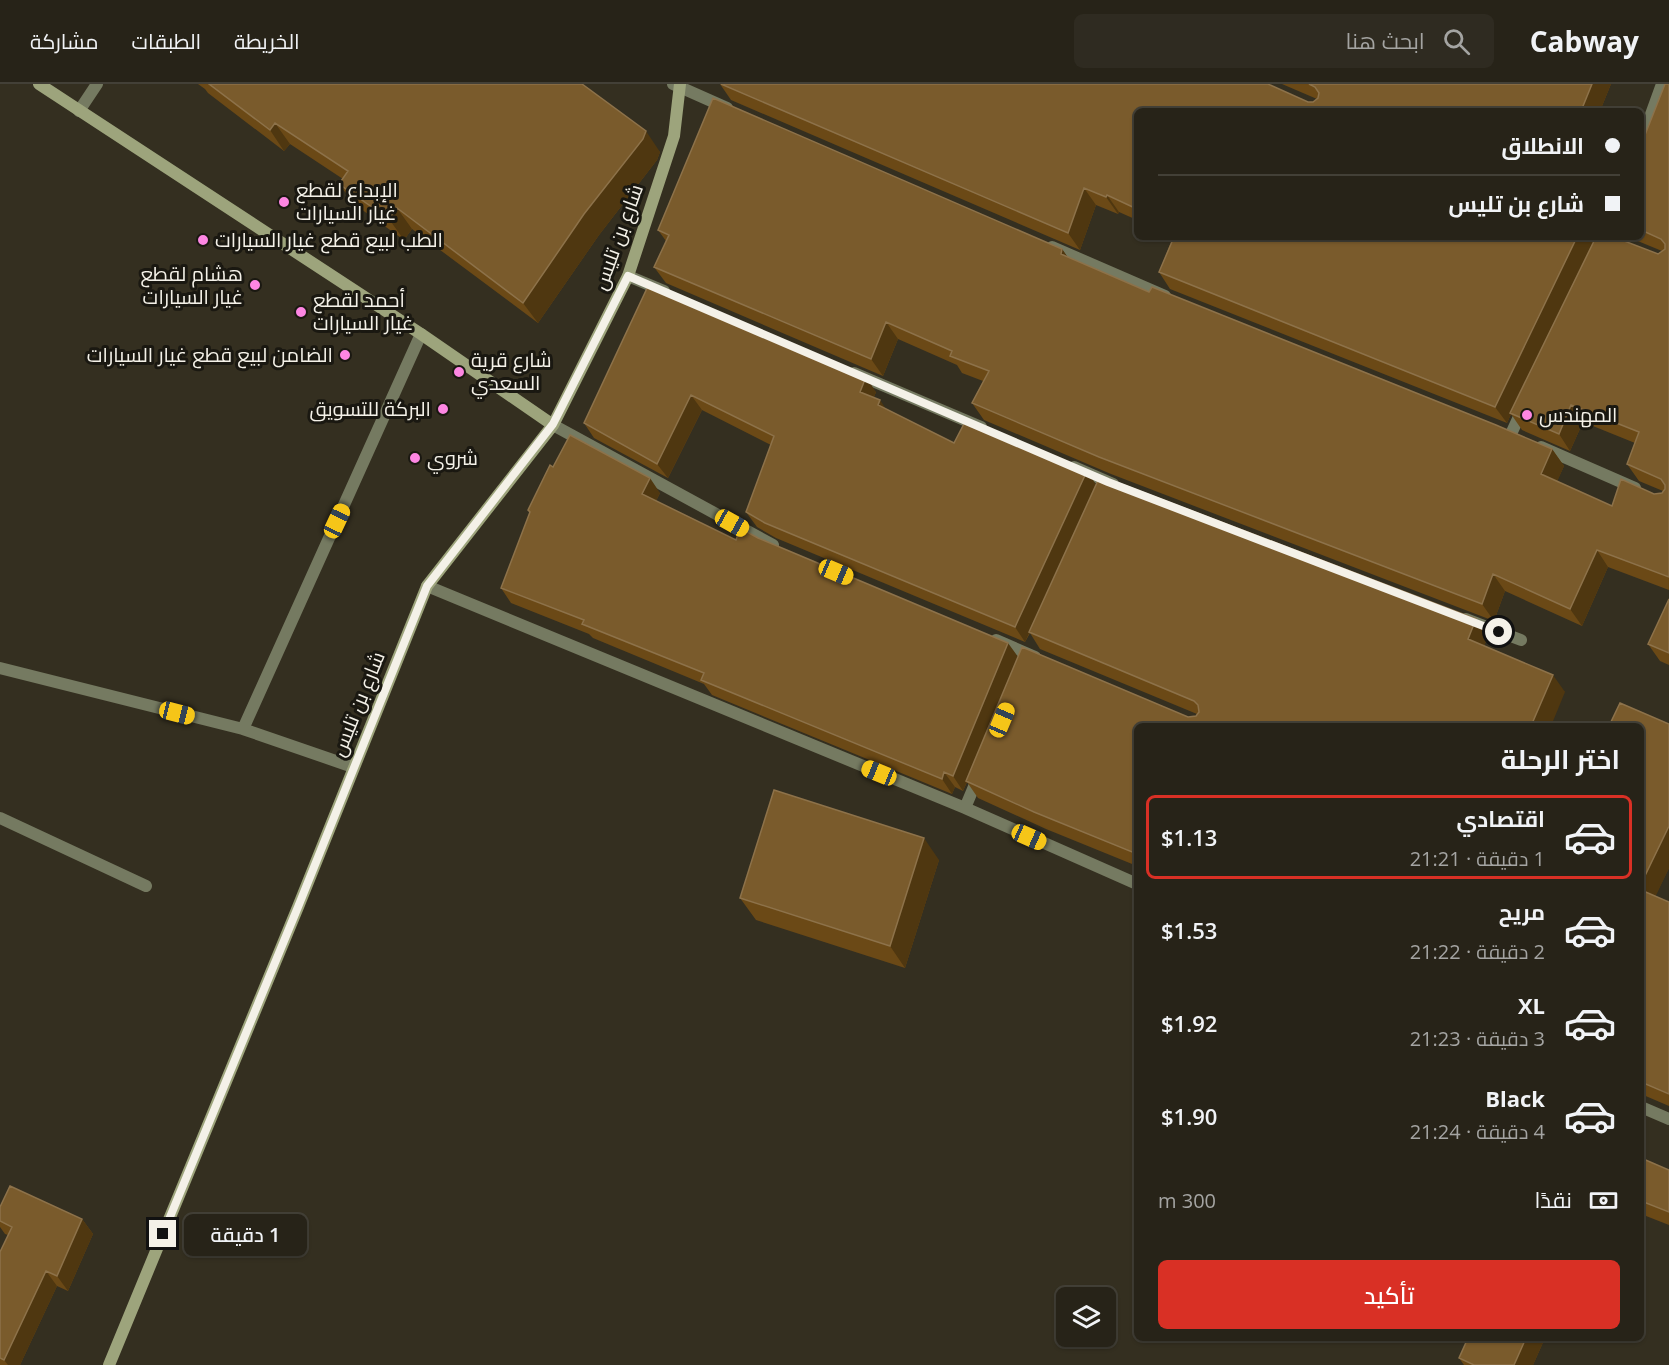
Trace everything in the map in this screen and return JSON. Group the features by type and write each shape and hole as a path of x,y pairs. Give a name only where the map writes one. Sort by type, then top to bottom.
{"street":[{"path":"39,84 421,334 553,424 782,549"},
{"path":"79,111 97,84"},
{"path":"1644,134 1662,84"},
{"path":"677,85 743,115"},
{"name":"شارع بن تليس","path":"109,1365 427,586 553,424 628,276 674,136 677,85"},
{"path":"1045,245 1175,299"},
{"path":"628,276 672,295"},
{"path":"243,729 421,334"},
{"path":"846,369 988,430"},
{"path":"1531,392 1516,436 1648,494"},
{"path":"1064,463 1105,487 1130,490"},
{"path":"427,586 965,808 1134,883"},
{"path":"1454,614 1521,640"},
{"path":"986,636 1051,663"},
{"path":"0,668 243,729 354,767"},
{"path":"965,808 983,764"},
{"path":"0,818 146,886"},
{"path":"1644,1108 1669,1119"}],"building":[{"path":"209,84 582,84 646,131 643,139 584,214 523,303 397,208 389,219 339,184 348,171 275,123 270,130"},
{"path":"721,84 1268,84 1308,102 1313,102 1318,98 1319,93 1309,84 1592,84 1582,108 1134,108 1134,208 1107,195 1106,197 1084,188 1068,233"},
{"path":"1665,84 1669,84 1669,577 1597,550 1570,609 1493,574 1482,604 1099,457 972,403 989,371 950,356 952,351 886,322 871,359 654,267 669,235 658,230 713,98 1062,249 1061,254 1149,292 1152,287 1552,449 1541,474 1612,506 1621,479 1654,494 1662,493 1665,489 1661,479 1627,464 1639,432 1571,405 1559,434 1510,413 1595,240 1622,240 1658,254 1665,249 1665,244 1661,239 1644,231 1644,137"},
{"path":"1173,240 1576,240 1495,407 1159,272"},
{"path":"649,284 866,377 860,392 880,400 878,405 954,443 966,420 1087,471 1015,627 765,523 746,512 774,436 691,395 657,464 584,423"},
{"path":"570,435 650,478 642,494 736,540 740,528 758,538 1008,643 953,776 944,772 942,779 701,680 704,673 582,624 584,620 501,588 530,512 528,510 550,465 553,467"},
{"path":"1100,476 1476,619 1468,639 1553,675 1532,723 1134,723 1134,853 966,781 1022,647 1188,717 1196,716 1199,712 1198,705 1194,701 1029,632"},
{"path":"1669,599 1669,653 1648,644"},
{"path":"1620,703 1669,724 1669,826 1644,878 1644,723 1610,723"},
{"path":"774,790 924,838 890,946 740,898"},
{"path":"1644,891 1669,902 1669,1094 1644,1083"},
{"path":"1644,1159 1669,1170 1669,1212 1644,1202"},
{"path":"10,1186 82,1219 57,1276 46,1271 4,1360 0,1358 0,1252 12,1227 0,1221 0,1207"},
{"path":"1467,1341 1525,1341 1514,1365 1474,1365 1459,1358"}],"place":[{"name":"الإبداع لقطع غيار السيارات","path":"284,202"},
{"name":"الطب لبيع قطع غيار السيارات","path":"203,240"},
{"name":"هشام لقطع غيار السيارات","path":"255,285"},
{"name":"أحمد لقطع غيار السيارات","path":"301,312"},
{"name":"الضامن لبيع قطع غيار السيارات","path":"345,355"},
{"name":"شارع قرية السعدي","path":"459,372"},
{"name":"البركة للتسويق","path":"443,409"},
{"name":"المهندس","path":"1527,415"},
{"name":"شروي","path":"415,458"}],"route":[{"path":"163,1234 427,586 553,424 628,276 1108,482 1499,632"}]}
